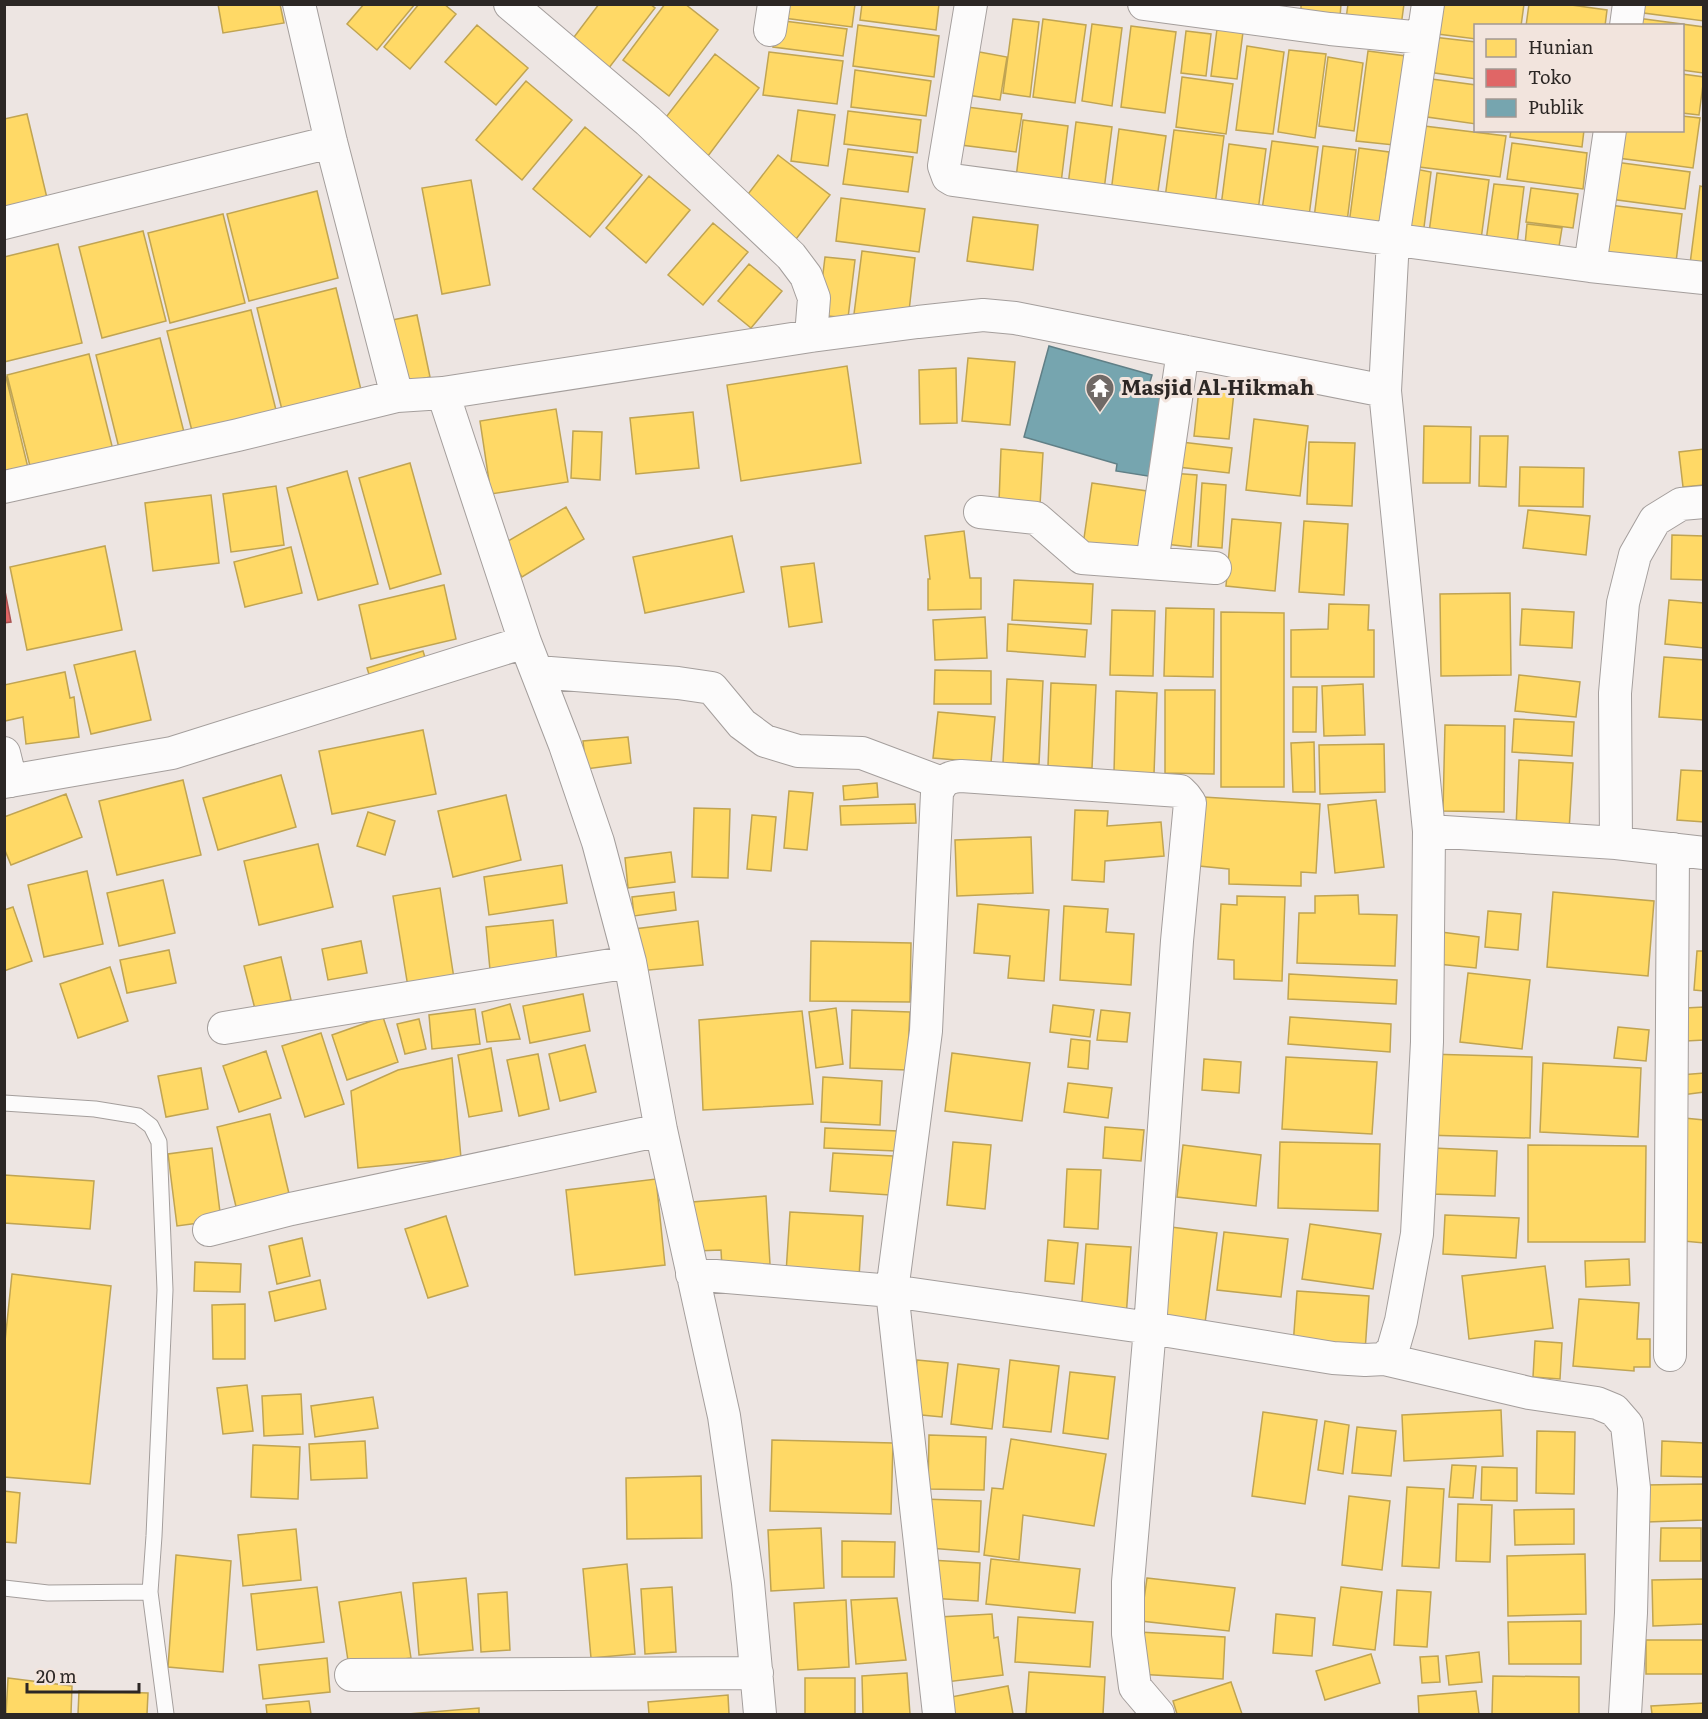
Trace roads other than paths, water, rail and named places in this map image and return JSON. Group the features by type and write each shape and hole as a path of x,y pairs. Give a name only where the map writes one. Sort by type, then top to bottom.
{"street":[{"path":"299,4 331,142 397,396"},
{"path":"510,4 648,121 791,256 806,276 813,298 811,336"},
{"path":"971,4 944,166 948,177 953,180 1590,266 1704,278"},
{"path":"1144,4 1330,29 1423,38"},
{"path":"1384,1359 1393,1349 1401,1321 1417,1234 1427,1042 1429,831 1385,391 1393,239 1428,4"},
{"path":"1626,24 1629,4"},
{"path":"1590,266 1610,132"},
{"path":"4,223 331,142"},
{"path":"4,487 238,435 397,396 442,393 811,336 983,315 1015,318 1385,391"},
{"path":"1152,563 1183,351"},
{"path":"442,393 525,642 598,842 630,962 661,1130 724,1416 747,1573 760,1714"},
{"path":"1616,843 1615,693 1623,603 1630,574 1635,555 1655,520 1681,504 1704,502"},
{"path":"980,512 1036,518 1082,558 1215,568"},
{"path":"7,772 172,753 525,642"},
{"path":"537,672 678,683 712,688 742,724 765,741 798,751 862,753 942,783"},
{"path":"939,1714 892,1292 926,1031 935,806 937,793 942,783 950,777 961,776 1180,791 1190,803 1177,941 1150,1328 1128,1582 1128,1634 1134,1687 1158,1714"},
{"path":"1429,831 1616,843 1688,851 1670,1355"},
{"path":"224,1028 630,962"},
{"path":"209,1230 291,1209 661,1130"},
{"path":"693,1274 892,1292 1150,1328 1333,1358 1384,1359 1529,1393 1597,1403 1614,1410 1627,1425 1634,1488 1631,1613 1625,1714"},
{"path":"351,1675 757,1673"}],"lane":[{"path":"4,1103 95,1109 138,1116 151,1126 159,1142 165,1290 150,1592 166,1714"},
{"path":"4,1588 48,1593 150,1592"}],"place":[{"name":"Masjid Al-Hikmah","path":"1100,414"}]}
